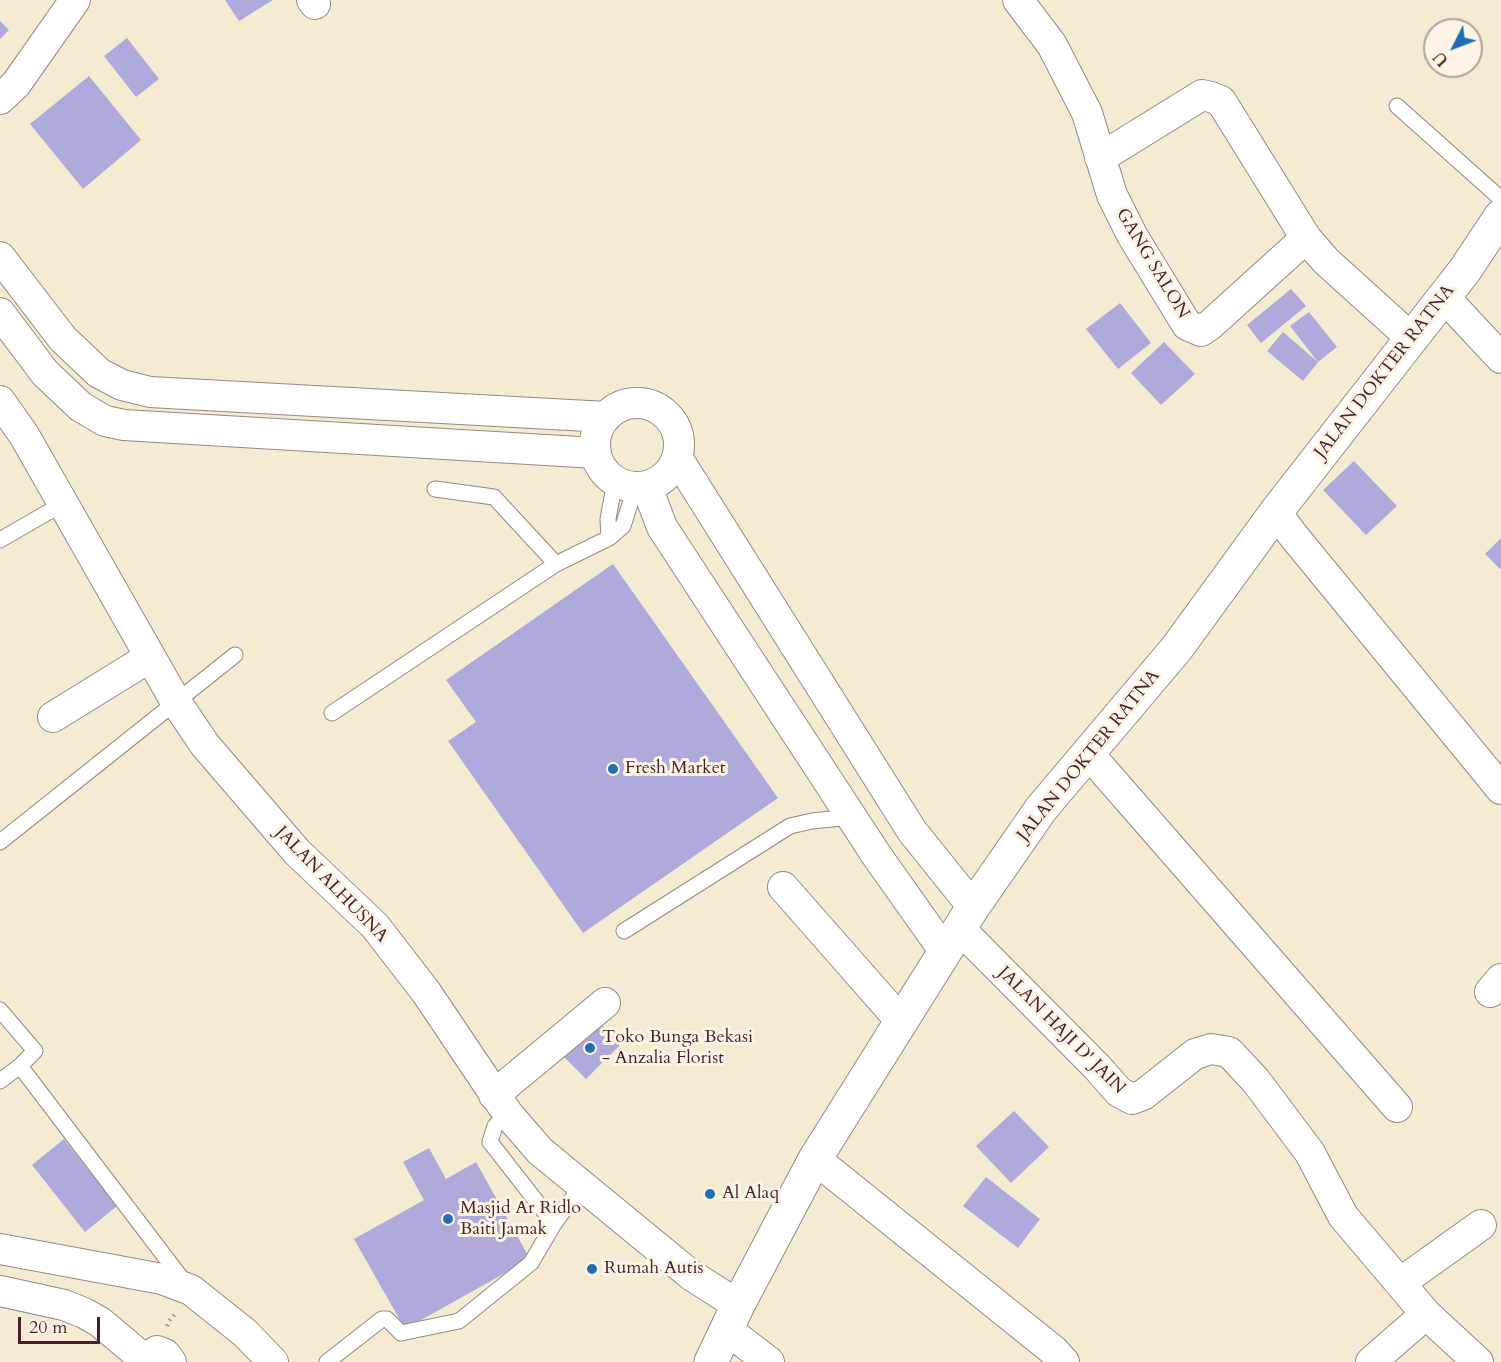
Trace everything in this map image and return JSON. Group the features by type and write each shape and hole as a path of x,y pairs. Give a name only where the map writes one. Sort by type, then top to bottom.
{"street":[{"path":"0,99 16,84 75,0"},
{"name":"GANG SALON","path":"1018,0 1052,45 1087,113 1112,195 1132,235 1187,325 1201,331 1210,325 1306,238"},
{"path":"1101,158 1202,95 1221,101 1306,238 1326,261 1411,338"},
{"name":"JALAN DOKTER RATNA","path":"711,1362 732,1317 815,1159 900,1020 1041,809 1177,648 1276,512 1411,338 1497,233"},
{"path":"0,257 63,339 99,374 122,385 150,392 606,417"},
{"path":"1444,297 1501,358"},
{"path":"0,313 45,373 81,407 105,421 124,425 596,453"},
{"name":"JALAN ALHUSNA","path":"1,403 24,435 176,702 205,745 297,852 375,926 426,992 501,1104 540,1151 691,1275 732,1317 769,1362"},
{"path":"632,485 666,477 678,459 680,447 673,422 653,406 641,403 628,404 616,409 606,417 597,434 596,453 603,469 632,485 662,527 851,818 959,930"},
{"path":"678,459 912,831 959,930"},
{"path":"1276,512 1501,789"},
{"path":"53,717 150,657"},
{"path":"1088,753 1397,1107"},
{"path":"783,887 900,1020"},
{"name":"JALAN HAJI D' JAIN","path":"959,930 1097,1067 1119,1092 1132,1099 1143,1095 1195,1054 1211,1049 1229,1052 1256,1082 1310,1153 1343,1216 1426,1314 1478,1362"},
{"path":"501,1104 605,1003"},
{"path":"815,1159 1054,1351 1064,1362"},
{"path":"1400,1283 1481,1225"},
{"path":"0,1249 162,1280 191,1290 237,1326 273,1362"},
{"path":"0,1291 64,1305 84,1313 151,1361"},
{"path":"1371,1362 1426,1314"}],"lane":[{"path":"1397,106 1501,199"},
{"path":"332,713 556,564 609,538 622,526 632,485"},
{"path":"609,538 608,519 632,485"},
{"path":"435,489 494,497 556,564"},
{"path":"0,540 64,503"},
{"path":"0,842 235,655"},
{"path":"624,931 790,826 812,820 851,818"},
{"path":"0,1010 35,1051 0,1081"},
{"path":"20,1066 191,1290"},
{"path":"501,1104 490,1142 554,1224"},
{"path":"327,1362 382,1319 387,1319 401,1333 459,1321 531,1263 554,1224 582,1185"}],"building":[{"path":"225,0 273,0 239,21"},
{"path":"0,21 9,30 0,39"},
{"path":"127,38 159,79 136,97 104,56"},
{"path":"89,76 141,140 83,189 30,124"},
{"path":"1291,289 1306,306 1261,343 1247,325"},
{"path":"1120,303 1151,343 1118,369 1086,329"},
{"path":"1309,312 1337,347 1318,362 1290,326"},
{"path":"1283,332 1318,362 1303,381 1267,351"},
{"path":"1164,342 1195,374 1161,405 1131,373"},
{"path":"1354,461 1397,506 1366,535 1323,490"},
{"path":"1501,538 1501,570 1485,554"},
{"name":"Fresh Market","path":"613,564 778,798 583,933 448,741 476,722 446,680"},
{"name":"Toko Bunga Bekasi - Anzalia Florist","path":"594,1017 621,1044 586,1079 559,1052"},
{"path":"1014,1111 1049,1147 1011,1183 976,1146"},
{"path":"64,1139 117,1206 85,1232 32,1165"},
{"name":"Masjid Ar Ridlo Baiti Jamak","path":"429,1148 446,1179 476,1162 530,1259 405,1329 354,1239 424,1200 403,1162"},
{"path":"986,1177 1040,1219 1018,1248 963,1206"}],"place":[{"name":"Fresh Market","path":"613,769"},
{"name":"Toko Bunga Bekasi - Anzalia Florist","path":"590,1048"},
{"name":"Al Alaq","path":"710,1194"},
{"name":"Masjid Ar Ridlo Baiti Jamak","path":"448,1219"},
{"name":"Rumah Autis","path":"592,1269"}]}
